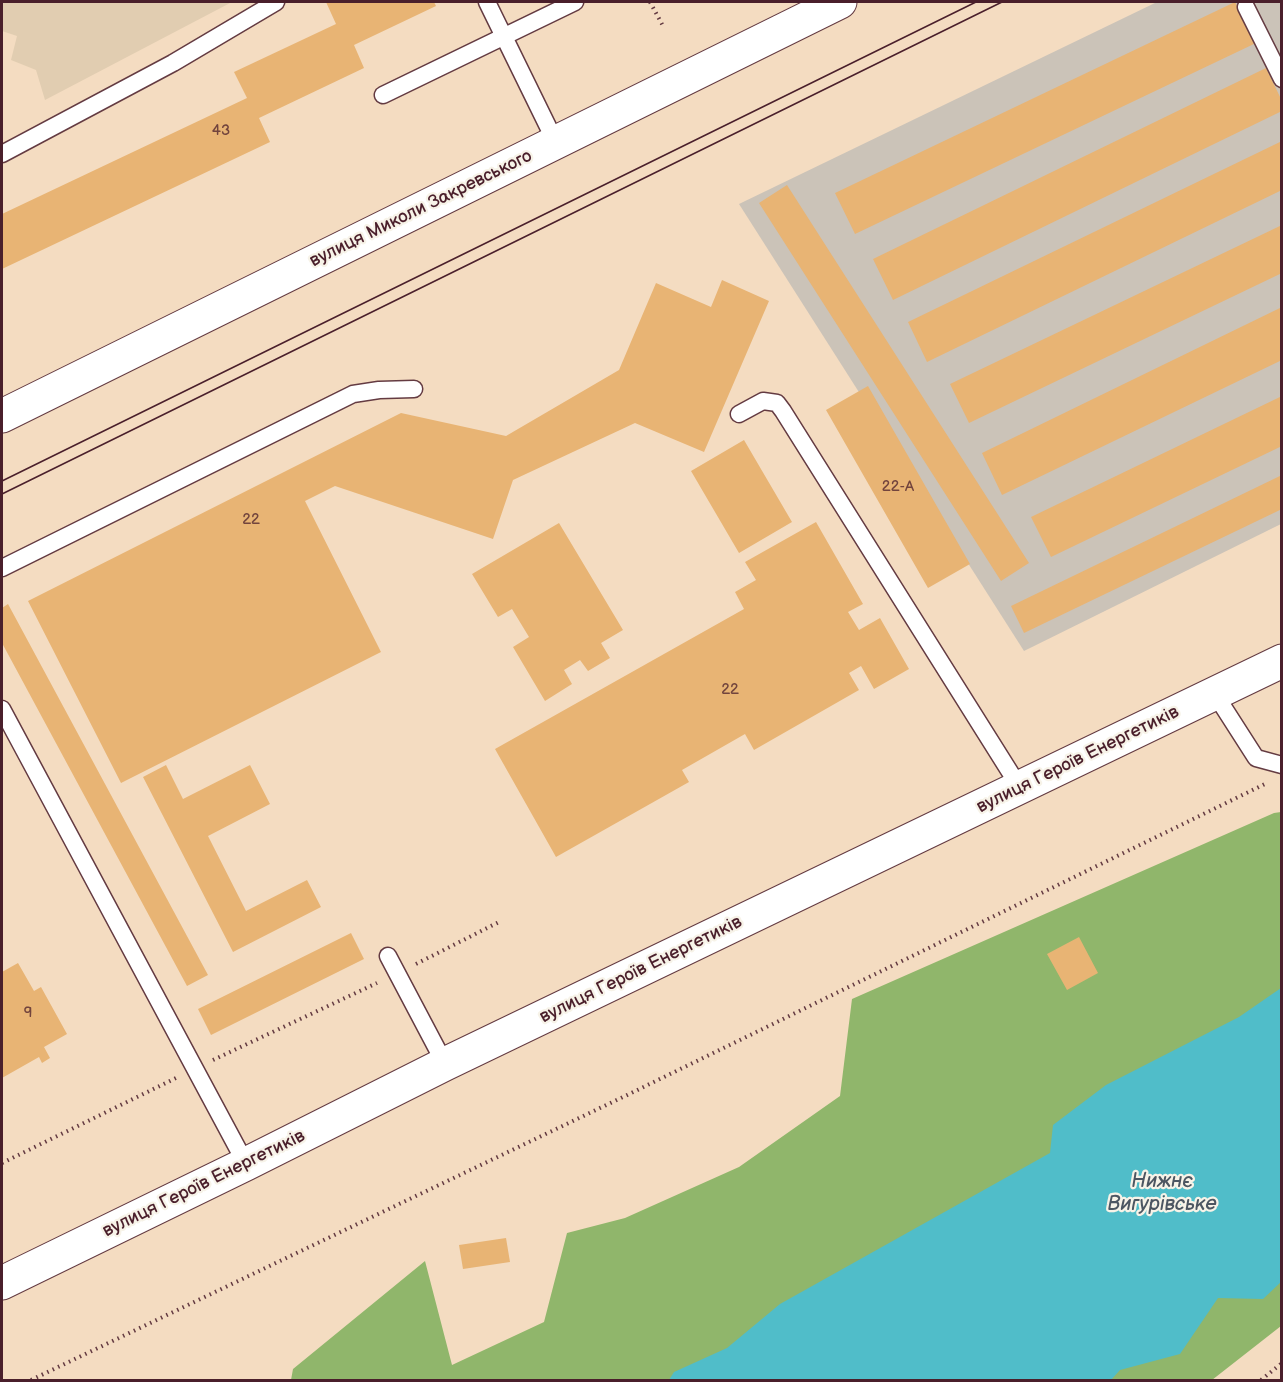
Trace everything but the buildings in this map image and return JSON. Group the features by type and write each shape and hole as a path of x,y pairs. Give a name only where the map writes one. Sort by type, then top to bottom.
{"street":[{"name":"вулиця Миколи Закревського","path":"2,416 840,2"},
{"name":"вулиця Героїв Енергетиків","path":"2,1283 445,1064 1281,662"}],"lane":[{"path":"2,154 173,63 276,2"},
{"path":"487,2 556,143"},
{"path":"383,95 575,2"},
{"path":"1246,7 1281,79"},
{"path":"2,568 353,394 379,390 414,389"},
{"path":"739,414 763,401 777,403 1020,788"},
{"path":"1215,693 1256,758 1281,765"},
{"path":"2,709 246,1164"},
{"path":"388,956 445,1064"}],"path":[{"path":"650,2 663,26"},
{"path":"31,1380 621,1098 1271,781"},
{"path":"2,1163 398,973 501,921"},
{"path":"1261,1380 1281,1364"}],"shaded area":[{"path":"2,2 232,2 45,100 36,70 11,60 17,36 2,31"},
{"path":"1157,2 1281,2 1281,524 1024,651 739,204"}],"green space":[{"path":"1281,812 1281,1326 1212,1380 291,1380 293,1369 425,1261 452,1365 544,1322 567,1233 625,1218 739,1167 840,1096 852,999 1274,813"}],"water":[{"name":"Нижнє Вигурівське","path":"1281,988 1281,1282 1263,1299 1218,1298 1180,1354 1120,1370 1111,1380 669,1380 674,1372 727,1348 780,1304 1050,1153 1053,1125 1106,1085 1239,1017"}],"tram line":[{"path":"2,481 976,2"},
{"path":"2,494 1002,2"}]}
